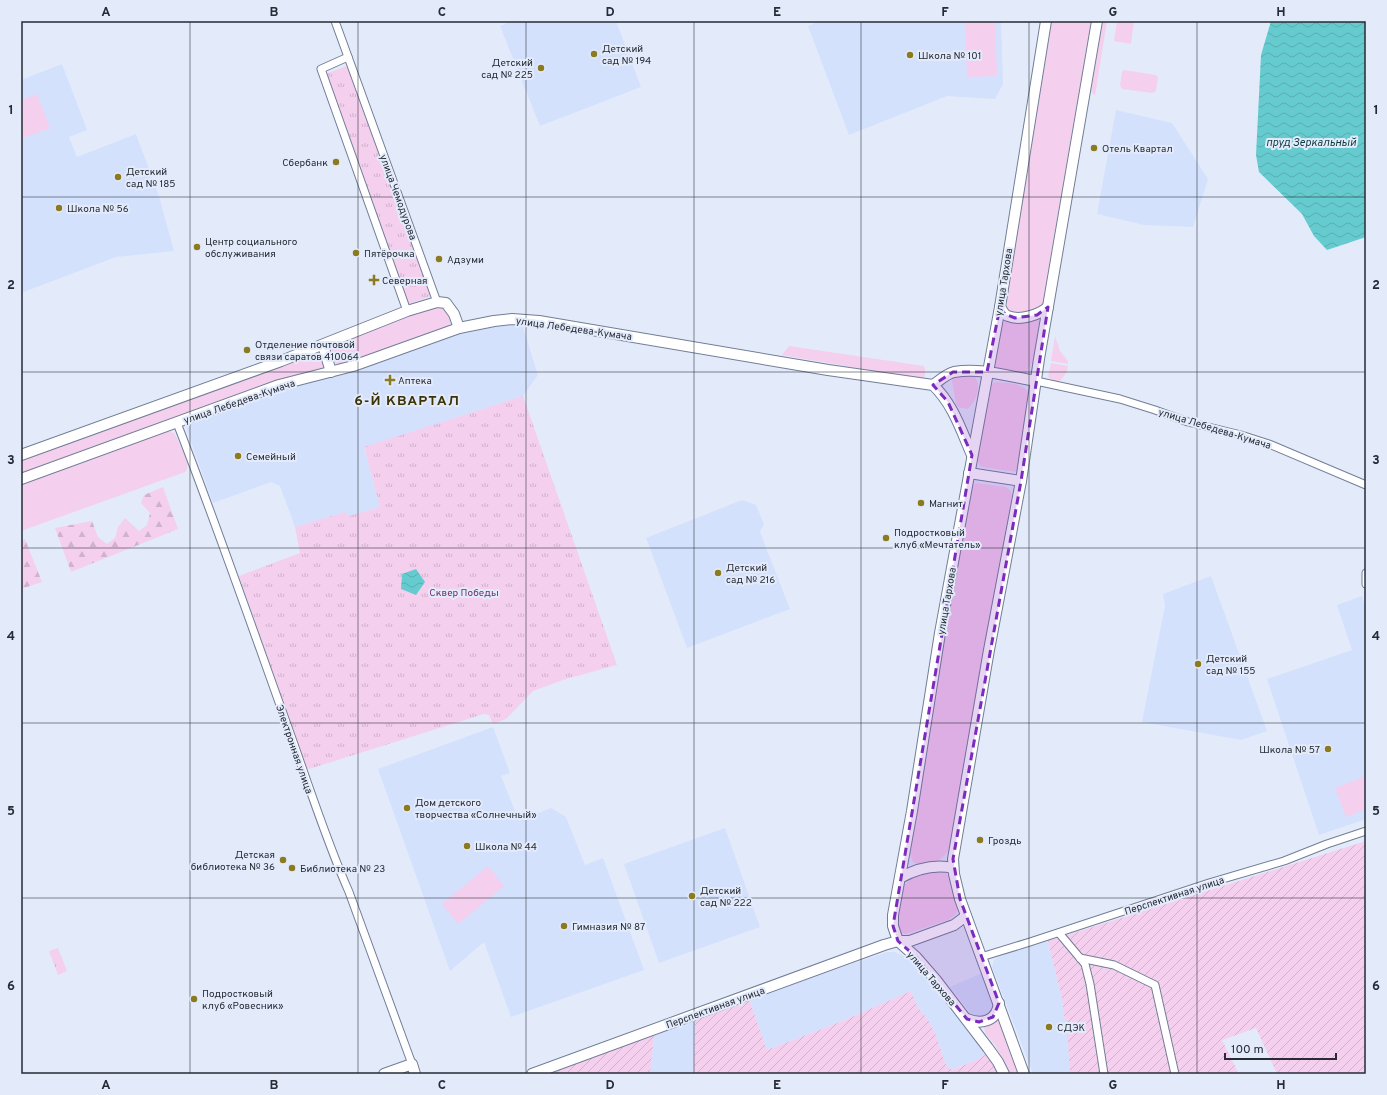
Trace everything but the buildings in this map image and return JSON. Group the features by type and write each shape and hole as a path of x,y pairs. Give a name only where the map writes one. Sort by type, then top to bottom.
{"main road":[{"name":"улица Тархова","path":"1004,1074 995,1058 967,1019 916,956 898,940 893,926 893,915 912,811 940,633 1000,307 1046,21"},
{"path":"1024,1074 960,899 953,868 954,852 1021,481 1048,307 1097,21"},
{"path":"21,455 323,346 407,311 437,302 446,303 454,314 459,328"},
{"path":"1000,307 1005,314 1015,318 1037,315 1048,307"},
{"name":"улица Лебедева-Кумача","path":"21,479 279,385 331,372 459,328 512,319 539,321 836,371 933,385"},
{"path":"323,346 331,372"},
{"path":"972,455 954,412 941,393 933,385 953,372 987,372 1036,382"},
{"path":"969,473 1021,481"},
{"path":"900,878 916,870 943,866 953,868"},
{"path":"898,940 910,941 954,925 966,916"},
{"name":"Перспективная улица","path":"532,1074 898,940"},
{"path":"967,1019 974,1022 989,1020 997,1013 999,1003"},
{"path":"384,1074 412,1064"},
{"name":"Электронная улица","path":"412,1064 415,1074"}],"street":[{"name":"улица Чемодурова","path":"335,21 437,302"},
{"path":"348,57 321,69 407,311"},
{"name":"улица Лебедева-Кумача","path":"1036,382 1120,399 1188,422 1241,435 1269,444 1366,485"},
{"name":"Электронная улица","path":"177,423 231,567 304,776 349,892 412,1064"},
{"path":"1366,573 1366,584"},
{"name":"Перспективная улица","path":"981,957 1059,933 1209,883 1284,861 1366,831"},
{"path":"1059,933 1085,964 1090,984 1104,1074"},
{"path":"1080,958 1114,965 1155,986 1175,1074"}],"highlighted area":[{"path":"1000,307 1005,314 1015,318 1037,315 1048,307 1021,481 953,859 960,899 999,1003 993,1017 979,1022 967,1019 916,957 898,941 893,926 972,455 948,402 933,385 953,372 987,372"}],"shaded area":[{"path":"512,21 616,21 641,87 540,126 500,26"},
{"name":"Школа № 101","path":"819,21 1001,21 1003,84 995,99 947,96 849,135 808,26"},
{"name":"Школа № 56","path":"62,64 87,130 69,137 77,157 136,134 159,196 174,251 116,257 21,293 21,80"},
{"path":"1116,110 1172,123 1208,179 1193,227 1144,225 1097,214"},
{"path":"502,323 522,324 538,375 523,396 364,448 380,507 349,517 345,513 295,527 280,486 271,482 213,503 187,431 187,426 191,423 275,391 367,364 478,328"},
{"name":"Детский сад № 216","path":"742,500 756,505 764,524 760,532 790,609 687,648 646,538"},
{"name":"Детский сад № 155","path":"1211,576 1267,731 1241,740 1142,722 1165,606 1163,594"},
{"name":"Школа № 57","path":"1362,596 1366,608 1366,819 1319,835 1267,679 1352,650 1337,605"},
{"path":"493,727 510,773 501,776 519,821 551,808 566,817 585,865 603,858 644,970 511,1017 484,942 450,971 378,769"},
{"name":"Детский сад № 222","path":"725,828 760,927 659,963 624,864"},
{"path":"1048,941 1062,999 1068,1043 1070,1074 1033,1074 992,967 994,960 998,957"},
{"path":"887,952 894,952 902,955 912,962 969,1030 986,1054 979,1059 951,1070 946,1065 935,1033 927,1018 918,1008 911,991 845,1020 767,1050 749,999"},
{"path":"982,973 995,1007 994,1010 979,1020 975,1019 950,987"},
{"path":"695,1019 694,1074 650,1074 654,1035"}],"green space":[{"path":"965,21 995,21 997,76 967,77"},
{"path":"1052,21 1091,21 1042,307 1031,314 1011,312 1007,309 1006,303"},
{"path":"1103,21 1107,21 1095,96 1091,91"},
{"path":"1117,21 1134,21 1131,44 1114,41"},
{"path":"347,66 431,296 409,304 325,74"},
{"path":"1124,70 1156,75 1158,77 1156,91 1152,93 1122,89 1120,85 1122,72"},
{"path":"37,94 50,128 21,139 21,100"},
{"path":"443,305 452,319 449,326 343,365 339,365 331,360 329,350 330,347 408,315"},
{"path":"1038,318 1039,321 1034,357 1024,375 996,369 994,364 1000,325 1007,320"},
{"path":"1055,336 1060,351 1068,361 1068,364 1051,361"},
{"path":"789,346 924,366 925,376 921,379 782,355"},
{"path":"316,352 322,357 323,361 323,368 320,370 21,474 21,458"},
{"path":"1051,363 1068,366 1067,372 1060,381 1054,381 1048,377"},
{"path":"959,374 975,377 978,385 975,399 967,409 958,407 956,404 952,380 953,376"},
{"path":"993,383 1010,383 1020,386 1027,390 1029,394 1018,468 1015,472 983,467 980,466 977,461 991,389"},
{"name":"Сквер Победы","path":"523,396 617,665 563,680 533,691 506,719 493,724 489,715 484,714 309,769 306,768 239,576 300,553 295,527 345,512 349,516 380,507 364,447"},
{"path":"167,431 175,434 188,462 185,472 21,531 21,482"},
{"path":"976,483 1006,487 1011,491 1012,496 949,848 947,853 939,860 929,864 918,864 913,862 910,854 968,494 971,487"},
{"path":"163,487 178,529 71,572 55,528 92,521 98,537 107,544 115,538 118,527 125,518 139,531 147,525 150,513 141,503 144,495"},
{"path":"25,539 42,582 21,589 21,541"},
{"path":"1366,776 1366,809 1346,817 1335,788"},
{"path":"1366,841 1366,1074 1277,1074 1256,1028 1222,1040 1239,1074 1070,1074 1068,1043 1062,999 1048,941"},
{"path":"488,866 504,886 458,924 442,904"},
{"path":"936,871 947,874 951,882 958,903 956,914 948,920 906,934 899,932 897,923 902,887 912,878"},
{"path":"58,948 67,971 58,975 49,951"},
{"path":"911,991 918,1008 927,1018 935,1033 946,1065 952,1070 979,1059 986,1054 999,1074 694,1074 695,1019 749,999 767,1050 845,1020"},
{"path":"999,1019 1020,1074 1011,1074 995,1045 985,1033 984,1027 986,1024"},
{"path":"654,1035 650,1074 543,1074"}],"water":[{"name":"пруд Зеркальный","path":"1271,21 1366,21 1366,237 1327,250 1314,236 1302,214 1259,172 1256,155 1261,55"},
{"path":"416,569 425,582 416,595 401,589 402,574"}],"place":[{"name":"Детский сад № 194","path":"594,54"},
{"name":"Школа № 101","path":"910,55"},
{"name":"Детский сад № 225","path":"541,68"},
{"name":"Отель Квартал","path":"1094,148"},
{"name":"Сбербанк","path":"336,162"},
{"name":"Детский сад № 185","path":"118,177"},
{"name":"Школа № 56","path":"59,208"},
{"name":"Центр социального обслуживания","path":"197,247"},
{"name":"Пятёрочка","path":"356,253"},
{"name":"Адзуми","path":"439,259"},
{"name":"Северная","path":"374,280"},
{"name":"Отделение почтовой связи саратов 410064","path":"247,350"},
{"name":"Аптека","path":"390,380"},
{"name":"Семейный","path":"238,456"},
{"name":"Магнит","path":"921,503"},
{"name":"Подростковый клуб «Мечтатель»","path":"886,538"},
{"name":"Детский сад № 216","path":"718,573"},
{"name":"Детский сад № 155","path":"1198,664"},
{"name":"Школа № 57","path":"1328,749"},
{"name":"Дом детского творчества «Солнечный»","path":"407,808"},
{"name":"Гроздь","path":"980,840"},
{"name":"Школа № 44","path":"467,846"},
{"name":"Детская библиотека № 36","path":"283,860"},
{"name":"Библиотека № 23","path":"292,868"},
{"name":"Детский сад № 222","path":"692,896"},
{"name":"Гимназия № 87","path":"564,926"},
{"name":"Подростковый клуб «Ровесник»","path":"194,999"},
{"name":"СДЭК","path":"1049,1027"}],"district":[{"name":"6-Й КВАРТАЛ","path":"407,400"}]}
